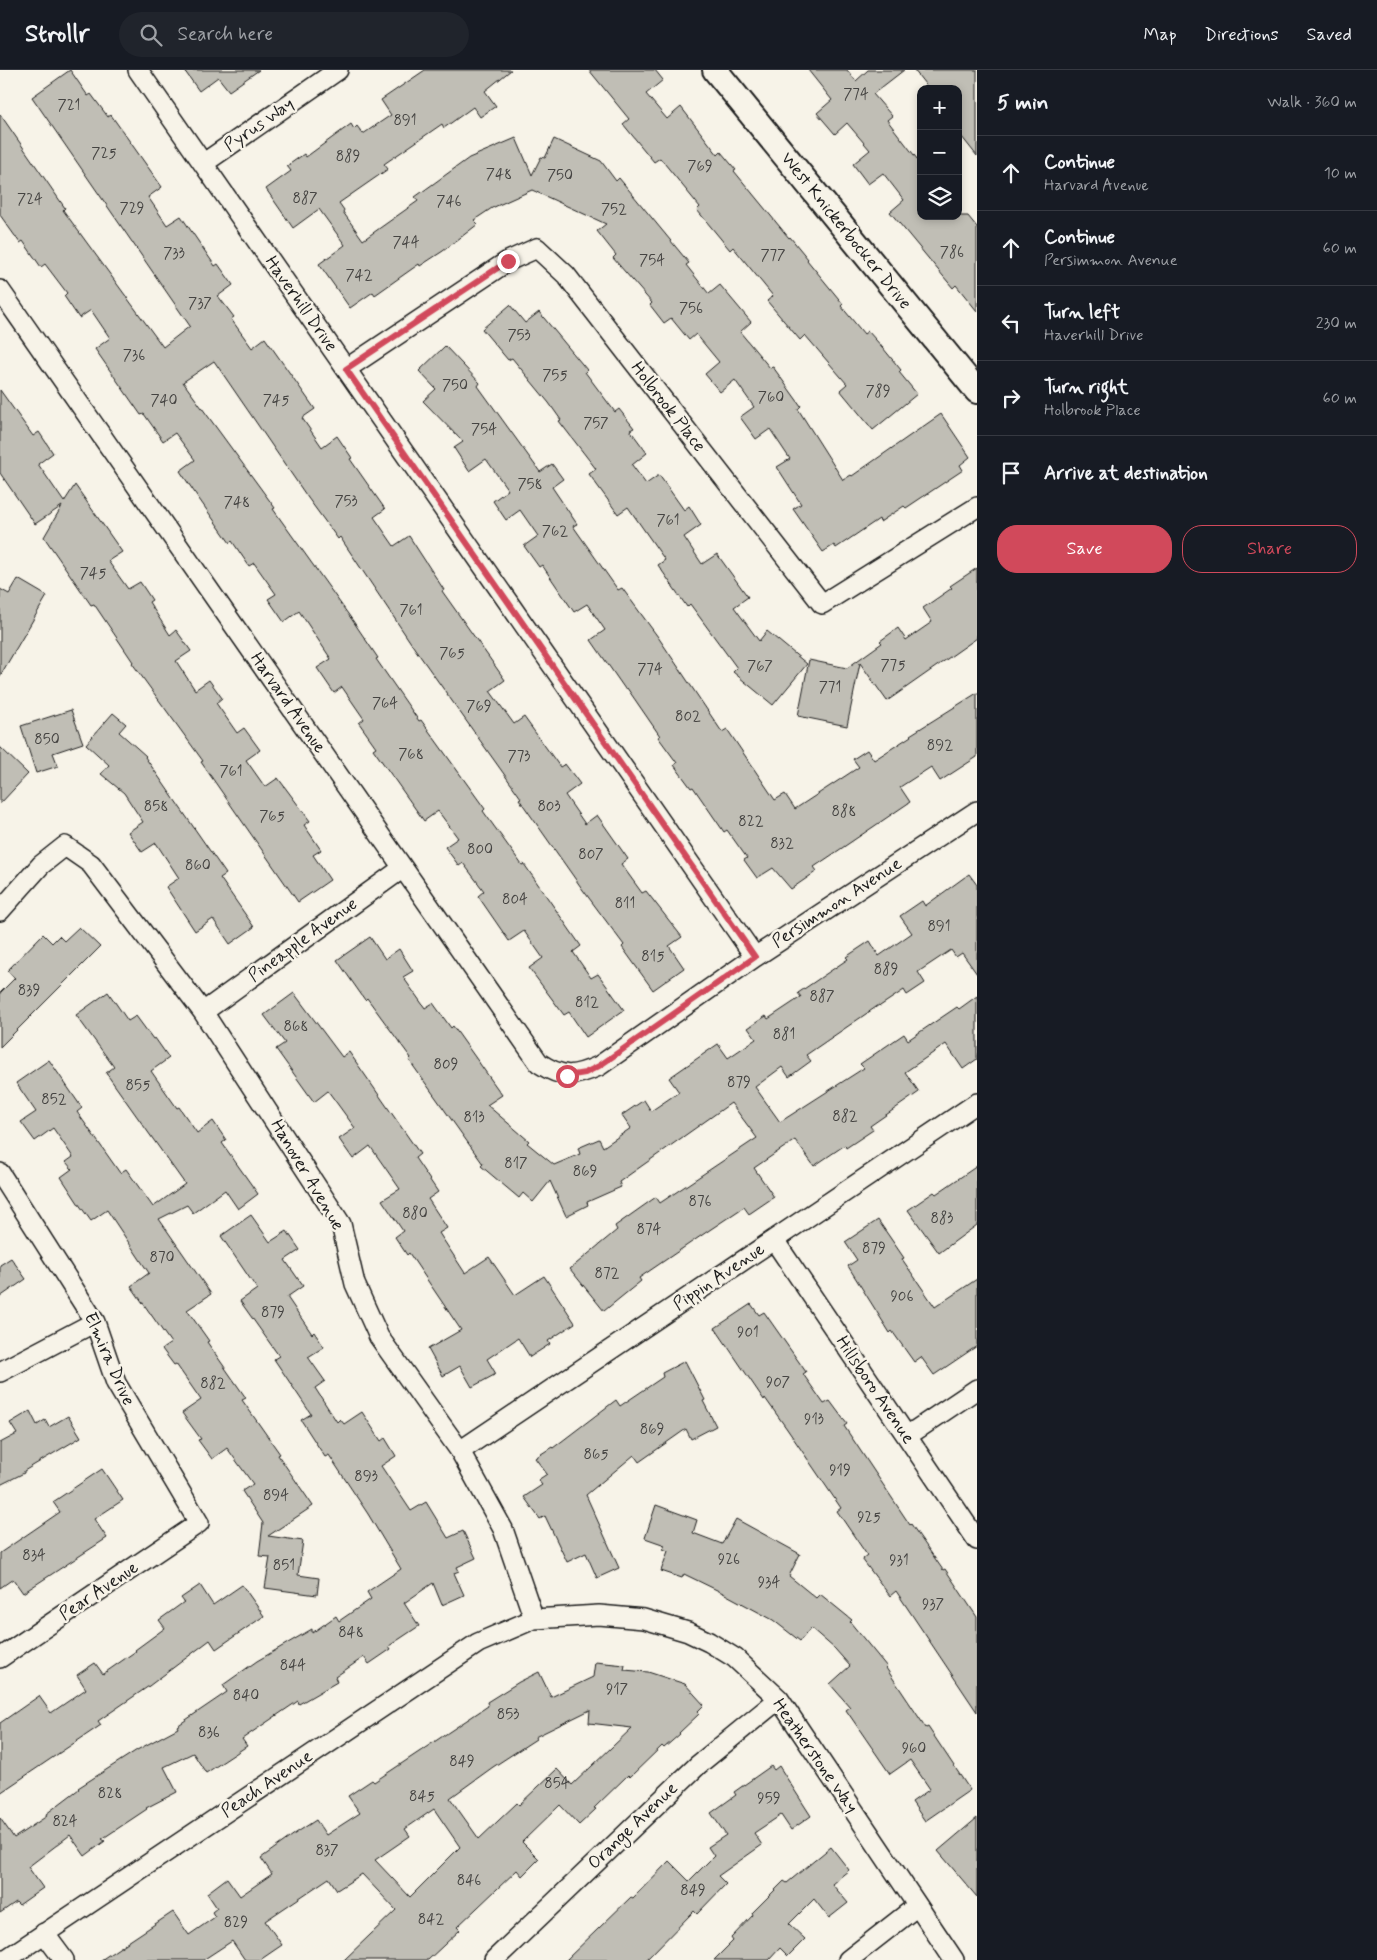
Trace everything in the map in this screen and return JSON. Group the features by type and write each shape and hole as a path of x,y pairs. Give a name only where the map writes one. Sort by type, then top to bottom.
{"street":[{"name":"Haverhill Drive","path":"138,70 755,957"},
{"name":"Pyrus Way","path":"204,163 338,70"},
{"name":"West Knickerbocker Drive","path":"715,70 977,391"},
{"name":"Holbrook Place","path":"346,369 508,261 537,248 566,275 822,604 977,507"},
{"name":"Harvard Avenue","path":"0,290 539,1064 552,1072 567,1076 585,1073 599,1066"},
{"name":"Persimmon Avenue","path":"599,1066 755,957 977,811"},
{"name":"Hanover Avenue","path":"0,911 41,865 65,846 91,864 203,1012 341,1224 355,1284 379,1337 460,1451 503,1529 534,1619"},
{"name":"Pineapple Avenue","path":"203,1012 403,868"},
{"name":"Pippin Avenue","path":"460,1451 977,1103"},
{"name":"Elmira Drive","path":"0,1173 96,1322 116,1383 199,1523"},
{"name":"Hillsboro Avenue","path":"774,1240 977,1540"},
{"path":"0,1372 96,1322"},
{"path":"907,1436 977,1389"},
{"name":"Pear Avenue","path":"0,1658 199,1523"},
{"name":"Heatherstone Way","path":"534,1619 599,1615 644,1619 688,1632 735,1658 779,1699 954,1960"},
{"name":"Peach Avenue","path":"5,1960 478,1643 534,1619"},
{"name":"Orange Avenue","path":"494,1960 698,1765 779,1699"},
{"path":"848,1960 917,1906"},
{"path":"44,1933 64,1960"}],"building":[{"path":"70,70 88,96 91,94 108,117 111,115 162,187 148,197 167,225 181,216 215,266 218,264 233,285 218,296 234,317 231,319 252,348 265,338 315,409 302,418 322,447 337,436 352,458 350,459 385,509 374,517 394,546 409,536 444,590 442,591 505,680 490,691 514,724 524,717 560,767 565,764 580,784 565,795 585,824 597,815 628,859 621,864 642,893 646,891 682,937 669,946 684,968 653,990 622,947 624,945 583,890 519,799 521,798 415,649 340,537 338,539 308,498 214,361 183,382 275,508 273,509 353,621 378,658 376,659 419,721 421,720 485,809 483,811 522,865 524,864 581,946 573,952 591,978 598,974 624,1010 586,1037 569,1012 564,1015 529,968 543,958 524,931 509,941 478,896 484,891 463,863 459,866 445,847 458,838 438,811 424,821 373,749 376,747 359,723 364,719 342,687 334,693 317,668 331,659 299,611 284,622 268,599 276,594 254,563 249,566 232,541 230,543 180,471 195,460 175,433 163,441 144,414 141,415 95,349 110,338 91,310 79,318 64,296 67,293 45,264 41,267 23,241 20,243 0,215 0,114 65,208 63,210 163,347 190,326 32,97"},
{"path":"184,70 259,70 229,91 218,77 199,91"},
{"path":"425,70 511,70 485,91 496,106 480,117 473,107 444,128 442,124 384,164 388,169 339,203 344,210 343,212 363,240 418,201 415,197 469,158 516,138 532,175 541,157 545,158 554,139 601,161 616,181 619,178 689,263 686,265 709,294 720,285 751,322 740,332 770,368 773,367 801,406 798,409 843,480 852,476 941,414 970,457 960,465 963,470 906,508 904,506 880,522 879,519 836,548 834,545 823,552 793,509 801,504 777,467 790,459 770,429 756,439 740,417 754,407 735,380 720,392 705,374 719,362 696,334 689,340 671,318 664,323 650,305 652,303 613,258 616,255 597,231 606,224 532,190 492,208 474,220 478,224 443,251 420,266 419,264 375,295 373,292 350,308 319,264 345,245 319,209 293,228 266,189 291,171 287,166 304,154 306,157 351,124 354,129 357,126 363,134 391,115 381,100"},
{"path":"589,70 655,70 663,80 646,94 667,119 681,107 718,155 721,152 736,170 734,171 808,259 843,304 841,306 864,334 868,331 883,348 917,394 873,430 840,390 847,384 805,335 800,340 767,301 773,296 733,247 730,250 697,210 700,207 660,158 654,162 623,124 629,119"},
{"path":"808,70 847,70 856,81 868,70 904,70 873,94 892,116 887,120 917,159 917,220 962,220 962,216 968,216 977,227 977,311 956,285 953,288 890,212 904,200 883,173 868,184 853,164 870,150 847,123 835,134 817,113 832,100"},
{"path":"914,70 977,70 977,156 962,137 962,85 926,85"},
{"path":"510,305 525,323 539,312 587,370 585,372 615,412 619,409 634,428 630,430 647,453 632,465 646,484 659,475 684,510 689,506 701,525 684,537 702,564 717,554 748,597 734,607 759,641 767,631 807,664 773,705 733,672 737,668 690,604 687,607 658,565 665,560 628,507 618,514 589,474 596,469 559,421 561,420 549,403 512,358 508,360 482,329"},
{"path":"445,346 480,383 478,386 540,472 552,464 563,479 552,487 577,524 573,526 618,590 622,588 658,637 722,732 727,729 775,800 785,794 795,809 859,767 853,759 867,750 874,760 977,693 977,757 940,781 931,767 900,787 910,802 814,867 817,871 791,889 773,868 757,878 744,860 747,858 727,830 724,832 693,787 691,788 674,765 677,763 658,737 660,736 591,640 605,630 587,604 574,612 542,565 539,567 524,546 538,536 520,510 506,520 493,501 508,490 486,459 469,471 454,448 463,442 423,401 436,389 419,371"},
{"path":"0,390 33,436 39,432 53,453 38,464 64,502 75,485 122,552 108,561 128,589 140,582 152,600 149,602 170,635 176,630 191,651 176,661 195,690 209,680 222,698 216,703 237,733 244,728 260,750 246,760 265,787 278,778 310,821 304,825 321,850 313,855 330,880 298,902 201,762 203,761 132,663 94,604 91,605 44,537 62,506 35,524 0,473"},
{"path":"977,568 977,638 887,701 860,663 847,726 798,716 809,660 847,668 882,643 880,641 898,628 906,640 932,622 923,608 952,588 950,586"},
{"path":"18,579 47,596 0,676 0,589 9,594"},
{"path":"71,710 83,743 53,753 58,766 36,773 21,726"},
{"path":"113,713 126,724 119,732 146,756 226,874 220,878 254,927 230,944 213,919 195,931 166,887 179,878 156,843 142,852 128,832 143,822 124,793 101,774 109,765 86,744"},
{"path":"0,747 28,774 0,804"},
{"path":"969,874 977,885 977,974 962,953 956,957 951,950 918,972 925,983 907,995 904,990 879,1005 806,1055 811,1061 789,1077 782,1067 755,1087 780,1122 864,1068 860,1064 904,1034 908,1040 977,996 977,1059 963,1069 946,1044 905,1072 919,1092 870,1126 873,1130 846,1148 845,1145 814,1166 795,1140 754,1168 774,1197 749,1214 744,1207 711,1229 639,1278 641,1281 604,1311 570,1269 617,1230 615,1226 656,1197 660,1203 757,1138 731,1103 619,1182 621,1187 587,1202 588,1205 566,1216 550,1181 533,1202 523,1193 519,1198 481,1166 483,1164 409,1060 411,1058 367,998 365,1000 337,960 370,937 385,959 399,949 413,971 403,977 425,1008 433,1003 451,1028 453,1026 502,1095 487,1105 529,1141 527,1143 554,1165 580,1154 578,1148 599,1139 603,1147 631,1128 622,1115 644,1100 651,1111 679,1092 669,1078 718,1044 728,1058 756,1039 748,1028 766,1016 768,1019 801,997 798,993 848,959 846,957 870,941 879,956 912,933 900,916 922,901 925,906"},
{"path":"79,927 100,947 0,1047 0,993 15,978 7,971 43,934 52,943 59,936 64,941"},
{"path":"108,992 128,1021 136,1016 169,1058 151,1071 177,1108 179,1107 197,1133 213,1121 226,1140 222,1143 258,1194 238,1209 225,1190 193,1213 187,1205 159,1219 211,1294 187,1310 246,1398 242,1400 280,1454 278,1455 313,1506 268,1536 303,1541 298,1575 319,1578 317,1595 265,1588 270,1557 259,1556 263,1523 242,1491 253,1484 227,1448 212,1459 198,1440 201,1439 182,1413 201,1400 176,1364 174,1365 162,1349 171,1343 131,1286 149,1273 107,1210 91,1221 78,1203 61,1177 72,1169 66,1162 73,1157 53,1128 35,1141 21,1122 36,1112 16,1083 49,1060 82,1108 77,1112 120,1173 126,1169 153,1207 185,1184 106,1073 114,1067 76,1015"},
{"path":"294,993 342,1057 349,1052 420,1154 415,1158 438,1192 428,1199 447,1228 439,1233 465,1273 489,1257 515,1295 544,1276 575,1323 548,1341 550,1344 530,1357 518,1338 487,1359 496,1374 472,1387 460,1366 443,1376 428,1349 461,1330 409,1253 407,1255 395,1237 403,1231 382,1200 400,1189 370,1146 353,1159 339,1139 355,1128 328,1091 314,1102 276,1049 285,1043 264,1015"},
{"path":"977,1166 977,1225 939,1253 908,1210 934,1192 936,1194"},
{"path":"251,1215 270,1242 287,1231 300,1250 285,1260 303,1286 287,1297 312,1334 314,1332 324,1347 308,1357 325,1381 315,1388 337,1422 340,1419 344,1424 362,1412 381,1441 385,1438 396,1456 381,1466 411,1511 426,1502 448,1538 463,1531 476,1558 457,1567 459,1571 454,1573 464,1595 442,1605 433,1583 404,1603 419,1626 389,1646 391,1649 369,1664 364,1657 335,1677 337,1682 299,1704 298,1701 242,1739 247,1746 206,1773 193,1753 164,1767 177,1792 146,1808 102,1839 105,1841 85,1856 70,1835 28,1867 43,1888 19,1905 16,1902 0,1913 0,1818 14,1838 47,1816 46,1814 78,1788 137,1750 178,1728 177,1726 227,1692 223,1685 257,1661 312,1629 312,1633 336,1616 339,1621 371,1599 367,1592 401,1569 329,1455 325,1457 301,1420 311,1414 274,1359 279,1356 240,1301 257,1289 221,1236"},
{"path":"878,1220 935,1307 977,1279 977,1346 934,1375 921,1357 914,1362 892,1331 890,1333 848,1266 857,1260 845,1242"},
{"path":"11,1258 26,1279 0,1297 0,1265"},
{"path":"751,1304 759,1315 764,1312 806,1372 803,1374 824,1404 830,1401 847,1424 844,1426 910,1525 943,1570 945,1569 977,1617 977,1712 896,1591 890,1596 862,1559 867,1555 837,1511 841,1508 715,1328"},
{"path":"685,1361 716,1426 691,1439 686,1429 639,1462 634,1455 586,1495 619,1568 597,1578 586,1553 567,1562 545,1516 540,1519 524,1497 542,1485 538,1480 547,1474 535,1458 553,1448 616,1400 620,1406 663,1377 662,1373"},
{"path":"30,1411 37,1425 45,1420 49,1427 68,1416 81,1437 24,1471 24,1473 0,1485 0,1443 17,1434 10,1423"},
{"path":"102,1469 123,1500 94,1519 107,1538 23,1593 13,1579 0,1588 0,1553 60,1512 53,1502"},
{"path":"656,1505 697,1520 693,1533 722,1544 736,1519 800,1554 789,1576 816,1598 820,1594 852,1620 850,1622 887,1667 926,1728 928,1727 970,1790 925,1821 912,1802 930,1789 910,1760 890,1774 846,1710 850,1707 830,1684 850,1666 835,1649 811,1628 800,1641 773,1620 723,1593 684,1574 682,1578 661,1571 668,1551 663,1549 665,1545 645,1538"},
{"path":"200,1585 213,1605 242,1585 264,1616 216,1649 210,1640 149,1686 98,1721 101,1725 0,1793 0,1723 39,1696 51,1713 86,1689 77,1675 95,1663 103,1674 136,1651 165,1628 159,1620 184,1602 181,1598"},
{"path":"595,1662 625,1665 624,1670 648,1672 685,1684 704,1705 697,1712 699,1714 680,1734 664,1748 662,1746 630,1777 628,1775 579,1825 560,1805 522,1842 539,1859 522,1876 517,1870 457,1927 460,1930 428,1960 344,1960 396,1910 362,1874 337,1890 329,1878 265,1921 282,1945 260,1960 245,1960 232,1941 203,1960 101,1960 173,1912 189,1935 215,1917 212,1912 217,1908 207,1893 227,1878 240,1896 272,1874 261,1858 316,1820 326,1835 360,1813 348,1796 372,1780 374,1782 488,1706 487,1702 519,1682 539,1672 551,1697 593,1677","holes":["590,1710 589,1723 632,1728 572,1785 557,1769 479,1839 450,1798 536,1739 535,1737","434,1809 460,1847 410,1897 375,1860 410,1836 405,1829"]},
{"path":"771,1766 774,1770 779,1766 811,1816 791,1830 781,1815 754,1833 762,1845 718,1876 726,1884 697,1914 694,1911 646,1960 566,1960 631,1897 633,1898 669,1861 689,1881 714,1856 708,1847 726,1835 711,1813 736,1795 734,1792"},
{"path":"977,1818 977,1897 938,1851"},
{"path":"831,1847 849,1870 832,1884 848,1903 829,1918 814,1899 789,1924 805,1939 788,1956 780,1948 769,1960 714,1960 733,1941 731,1938 753,1915 752,1913 784,1881 787,1883"}],"route":[{"path":"508,261 346,369 755,957 599,1066 585,1073 567,1076"}]}
